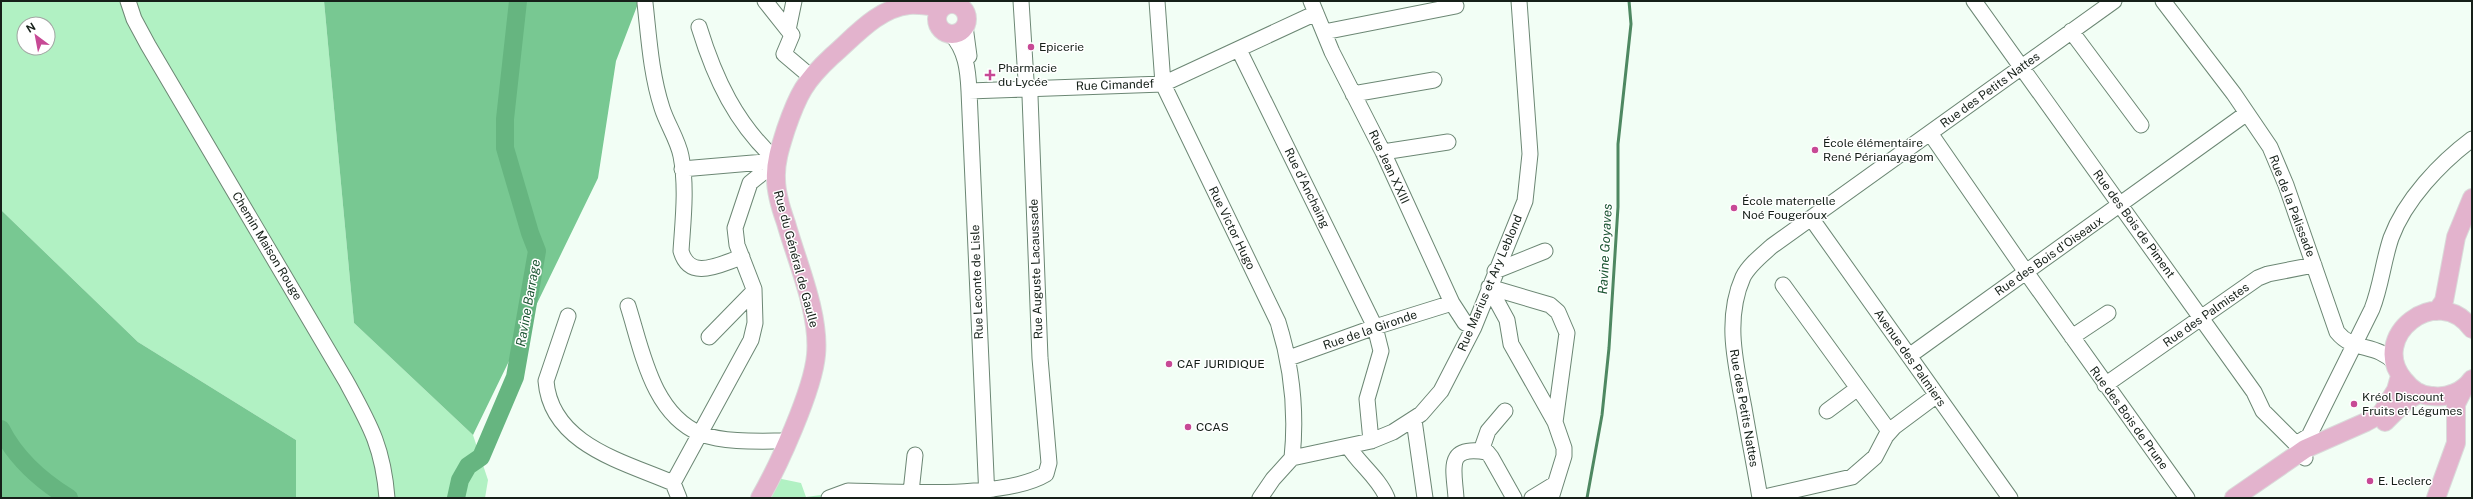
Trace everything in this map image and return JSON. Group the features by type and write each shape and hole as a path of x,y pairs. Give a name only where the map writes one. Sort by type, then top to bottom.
{"main road":[{"name":"Rue du Général de Gaulle","path":"760,498 786,442 809,386 816,355 816,332 811,308 778,200 776,179 777,161 793,108 810,76 865,27 894,8 924,4 952,12"},
{"path":"894,8 916,11 952,12"},
{"path":"2437,311 2444,301 2447,290 2456,237 2472,198"},
{"path":"2447,290 2456,315 2472,329"},
{"path":"2234,498 2301,451 2381,414 2396,390 2398,370 2394,351 2400,331 2412,318 2420,314 2437,311 2456,315"},
{"path":"2398,370 2409,386 2420,393 2440,397 2450,395 2468,383"},
{"path":"2436,498 2456,443 2456,404 2468,383"},
{"path":"2247,498 2274,477 2301,451 2384,423 2406,401 2420,393"},
{"path":"2440,397 2455,412"}],"street":[{"name":"Chemin Maison Rouge","path":"128,1 134,19 148,45 369,423 384,467 386,498"},
{"path":"765,1 792,35 784,54 810,76"},
{"path":"788,30 794,1"},
{"name":"Rue Auguste Lacaussade","path":"829,498 848,491 874,495 910,492 986,495 1037,480 1046,474 1049,463 1040,358 1030,96 1028,88 1021,1"},
{"name":"Rue Victor Hugo","path":"1157,1 1163,84 1278,322 1289,358 1295,407 1292,458"},
{"name":"Rue Marius et Ary Leblond","path":"1292,458 1371,441 1393,432 1414,420 1431,404 1441,391 1474,327 1495,271 1525,201 1530,154 1519,1"},
{"name":"Rue des Bois de Piment","path":"1974,1 2202,318 2254,392 2263,411 2301,451"},
{"name":"Rue des Petits Nattes","path":"1760,498 1733,350 1733,314 1736,296 1744,276 1757,260 1811,218 2114,1"},
{"name":"Rue de la Palissade","path":"2163,1 2248,113 2273,153 2337,332 2353,345 2380,351 2398,370"},
{"path":"645,3 650,58 655,85 662,110 682,156 685,189 681,251 684,260 694,269 703,269 742,257"},
{"path":"1324,32 1456,6"},
{"name":"Rue Cimandef","path":"970,91 1163,84 1239,50 1314,7"},
{"name":"Rue Jean XXIII","path":"1314,7 1353,94 1383,152 1452,302 1465,323 1474,327"},
{"name":"Rue Leconte de Lisle","path":"952,12 970,59 967,66 970,91 986,495"},
{"path":"699,27 710,65 728,99 760,146 777,161"},
{"path":"2071,31 2141,125"},
{"name":"Rue d'Anchaing","path":"1239,50 1375,327 1381,351 1367,399 1371,441"},
{"path":"1353,94 1434,80"},
{"name":"Rue des Bois d'Oiseaux","path":"1909,356 2248,113"},
{"name":"Rue des Bois de Prune","path":"1930,133 2105,385 2187,498"},
{"path":"2301,451 2353,345 2372,310 2379,290 2391,239 2400,219 2427,183 2456,151 2472,139"},
{"path":"1383,152 1448,142"},
{"path":"682,169 777,161"},
{"path":"673,483 702,434 751,340 755,323 754,291 735,237 735,228 750,183 777,161"},
{"name":"Avenue des Palmiers","path":"1811,218 2010,498"},
{"path":"1495,271 1545,251"},
{"name":"Rue des Palmistes","path":"2105,385 2258,278 2268,274 2314,265"},
{"path":"1783,285 1890,431"},
{"path":"1489,287 1550,306 1558,312 1564,322 1567,333 1554,422"},
{"path":"1489,287 1507,320 1511,344 1554,422 1564,448 1553,491 1532,498"},
{"path":"709,337 754,291"},
{"name":"Rue de la Gironde","path":"1289,358 1375,327 1452,302"},
{"path":"628,306 652,381 665,404 682,422 702,434 744,441 786,442"},
{"path":"2072,337 2108,313"},
{"path":"568,316 548,370 546,381 547,391 557,414 571,434 587,446 673,483 679,498"},
{"path":"2371,348 2382,344 2400,331"},
{"path":"1827,411 1858,388"},
{"path":"1760,498 1852,477 1875,458 1890,431 1937,396"},
{"path":"1481,451 1488,431 1505,411"},
{"path":"1414,420 1425,498"},
{"path":"1348,446 1357,461 1372,477 1387,498"},
{"path":"1456,498 1453,462 1461,453 1481,451 1487,452 1491,457 1514,498"},
{"path":"910,492 915,455"},
{"path":"1260,498 1274,478 1292,458"}],"green space":[{"path":"1,1 324,1 354,323 473,435 488,480 485,498 296,498 296,440 138,342 1,210"},
{"path":"324,1 639,1 616,61 598,178 473,435 354,323"},
{"path":"1,210 138,342 296,440 296,498 1,498"},
{"path":"777,478 801,483 806,497 821,495 820,498 767,498"}],"waterway":[{"name":"Ravine Barrage","path":"456,498 460,480 468,466 481,457 515,377 537,251 530,233 505,148 505,119 518,1"},
{"name":"Ravine Goyaves","path":"1587,498 1602,415 1609,348 1618,207 1618,144 1631,24 1629,1"},
{"path":"1,429 21,459 48,484 69,498"}],"place":[{"name":"Epicerie","path":"1031,47"},
{"name":"Pharmacie du Lycée","path":"990,75"},
{"name":"École élémentaire René Périanayagom","path":"1815,150"},
{"name":"École maternelle Noé Fougeroux","path":"1734,208"},
{"name":"CAF JURIDIQUE","path":"1169,364"},
{"name":"Kréol Discount Fruits et Légumes","path":"2354,404"},
{"name":"CCAS","path":"1188,427"},
{"name":"E. Leclerc","path":"2370,481"}]}
